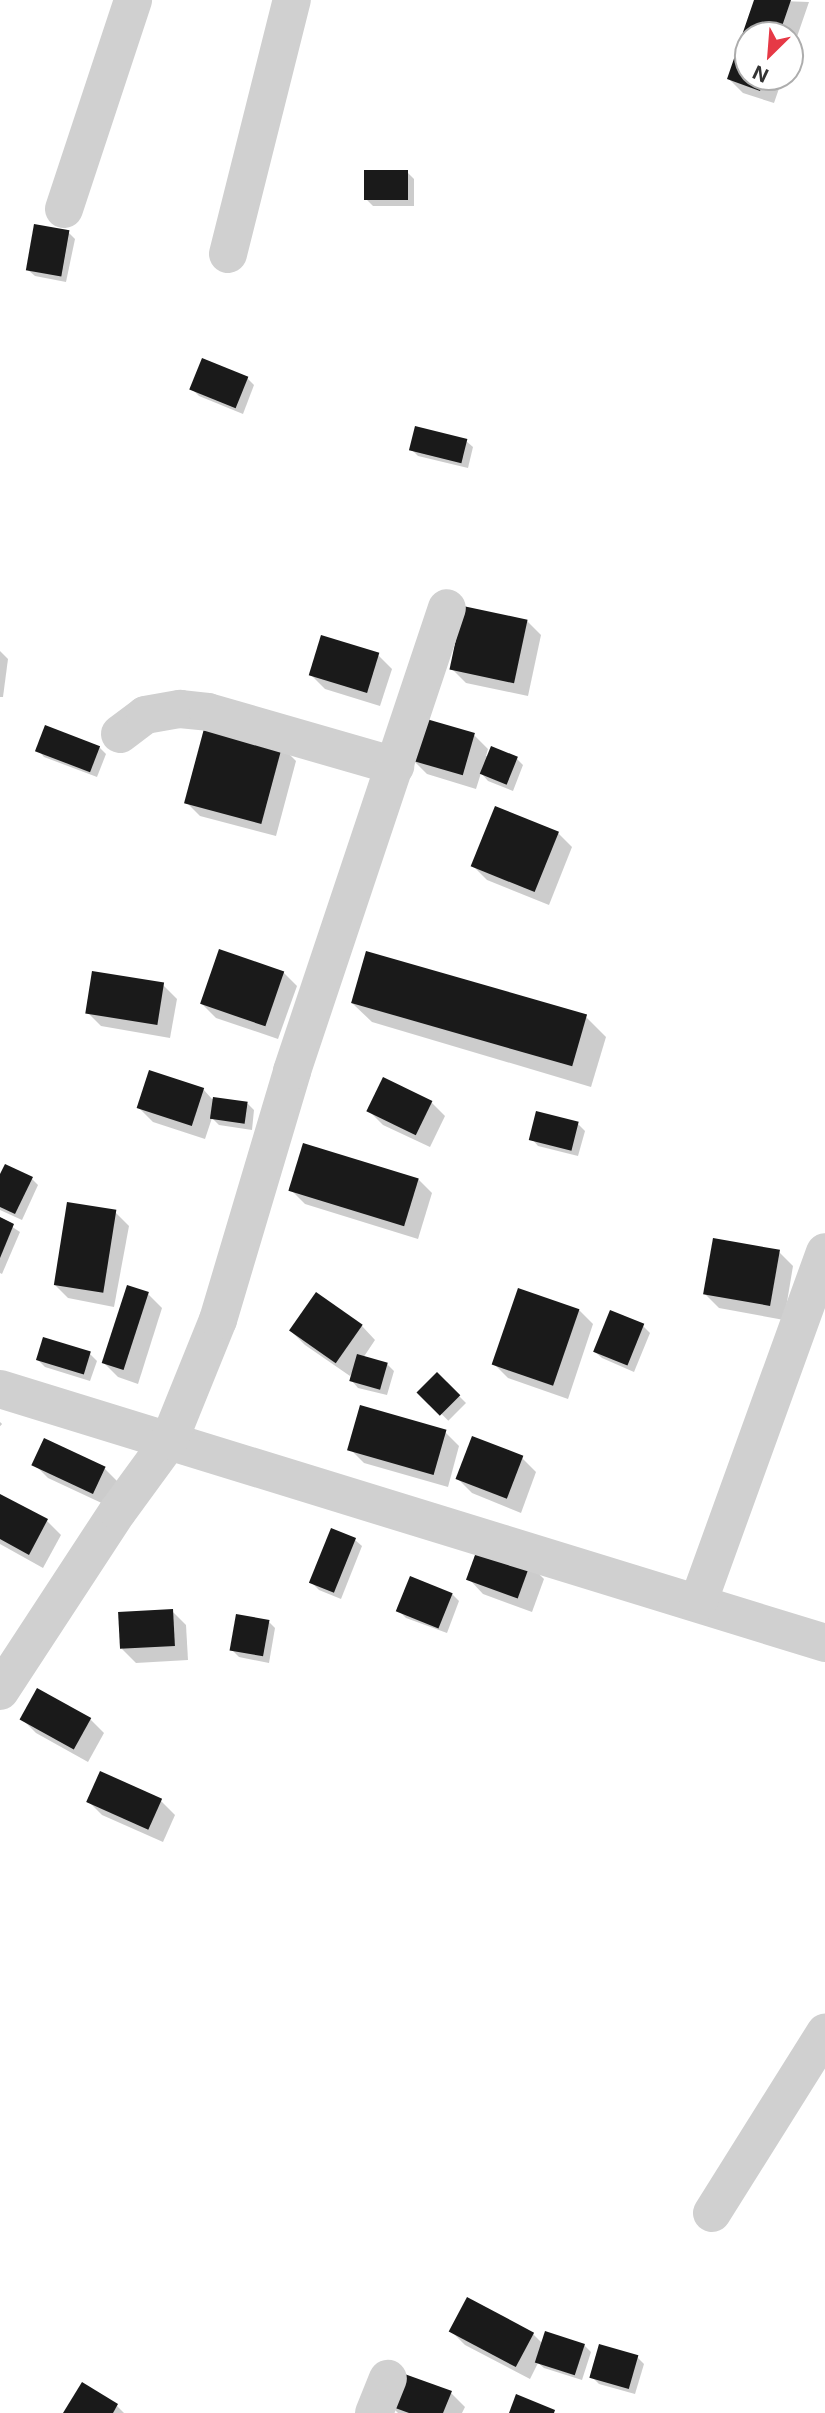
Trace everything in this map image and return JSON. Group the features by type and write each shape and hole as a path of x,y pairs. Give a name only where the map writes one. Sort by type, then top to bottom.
{"street":[{"path":"64,209 134,0"},
{"path":"228,254 292,0"},
{"path":"0,1691 118,1511 169,1441 218,1320 292,1071 447,608"},
{"path":"120,734 145,715 180,709 208,712 395,766"},
{"path":"698,1603 825,1252"},
{"path":"0,1389 825,1643"},
{"path":"712,2213 825,2033"}],"building":[{"path":"754,0 791,0 784,21 747,21"},
{"path":"734,59 734,82 727,79"},
{"path":"364,170 408,170 408,200 364,200"},
{"path":"34,224 69,230 61,277 26,270"},
{"path":"202,358 248,377 236,408 189,390"},
{"path":"415,426 467,439 461,463 409,450"},
{"path":"463,606 528,620 514,683 449,670"},
{"path":"321,635 379,653 367,693 309,675"},
{"path":"423,718 475,733 463,775 411,760"},
{"path":"45,725 100,746 90,772 35,751"},
{"path":"205,725 282,746 261,824 184,803"},
{"path":"491,746 518,757 507,785 480,774"},
{"path":"495,806 559,832 535,892 471,866"},
{"path":"219,949 284,971 265,1026 200,1004"},
{"path":"366,951 587,1014 572,1066 351,1003"},
{"path":"92,971 164,982 157,1025 85,1013"},
{"path":"149,1070 204,1088 192,1126 137,1108"},
{"path":"383,1077 432,1101 416,1135 366,1111"},
{"path":"213,1097 248,1102 245,1124 210,1119"},
{"path":"536,1111 579,1122 571,1151 529,1140"},
{"path":"303,1143 419,1178 404,1226 288,1191"},
{"path":"5,1164 33,1177 15,1214 0,1207 0,1174"},
{"path":"67,1202 116,1210 103,1293 54,1285"},
{"path":"0,1217 14,1224 0,1258"},
{"path":"713,1238 780,1250 770,1306 703,1294"},
{"path":"127,1285 149,1292 124,1370 102,1363"},
{"path":"518,1288 579,1309 553,1386 492,1365"},
{"path":"316,1292 363,1325 336,1363 289,1331"},
{"path":"610,1310 644,1324 627,1366 593,1352"},
{"path":"43,1337 91,1352 84,1375 36,1360"},
{"path":"357,1354 388,1363 380,1390 349,1381"},
{"path":"437,1372 460,1395 440,1416 416,1393"},
{"path":"360,1405 447,1430 434,1475 347,1450"},
{"path":"472,1436 523,1456 507,1499 456,1479"},
{"path":"44,1438 106,1467 93,1494 31,1465"},
{"path":"0,1494 48,1519 29,1555 0,1539"},
{"path":"331,1528 356,1538 334,1593 309,1583"},
{"path":"479,1544 531,1563 518,1599 466,1580"},
{"path":"410,1576 453,1593 438,1628 396,1611"},
{"path":"173,1609 175,1646 120,1649 118,1612"},
{"path":"236,1614 269,1620 263,1656 230,1650"},
{"path":"37,1688 91,1718 74,1750 20,1719"},
{"path":"100,1771 162,1799 148,1830 86,1802"},
{"path":"467,2297 534,2333 516,2367 449,2331"},
{"path":"545,2331 585,2344 575,2375 535,2362"},
{"path":"599,2344 638,2355 629,2389 589,2378"},
{"path":"399,2372 452,2391 443,2413 409,2413 387,2405"},
{"path":"82,2382 118,2404 113,2413 63,2413"},
{"path":"516,2394 555,2410 554,2413 509,2413"}]}
